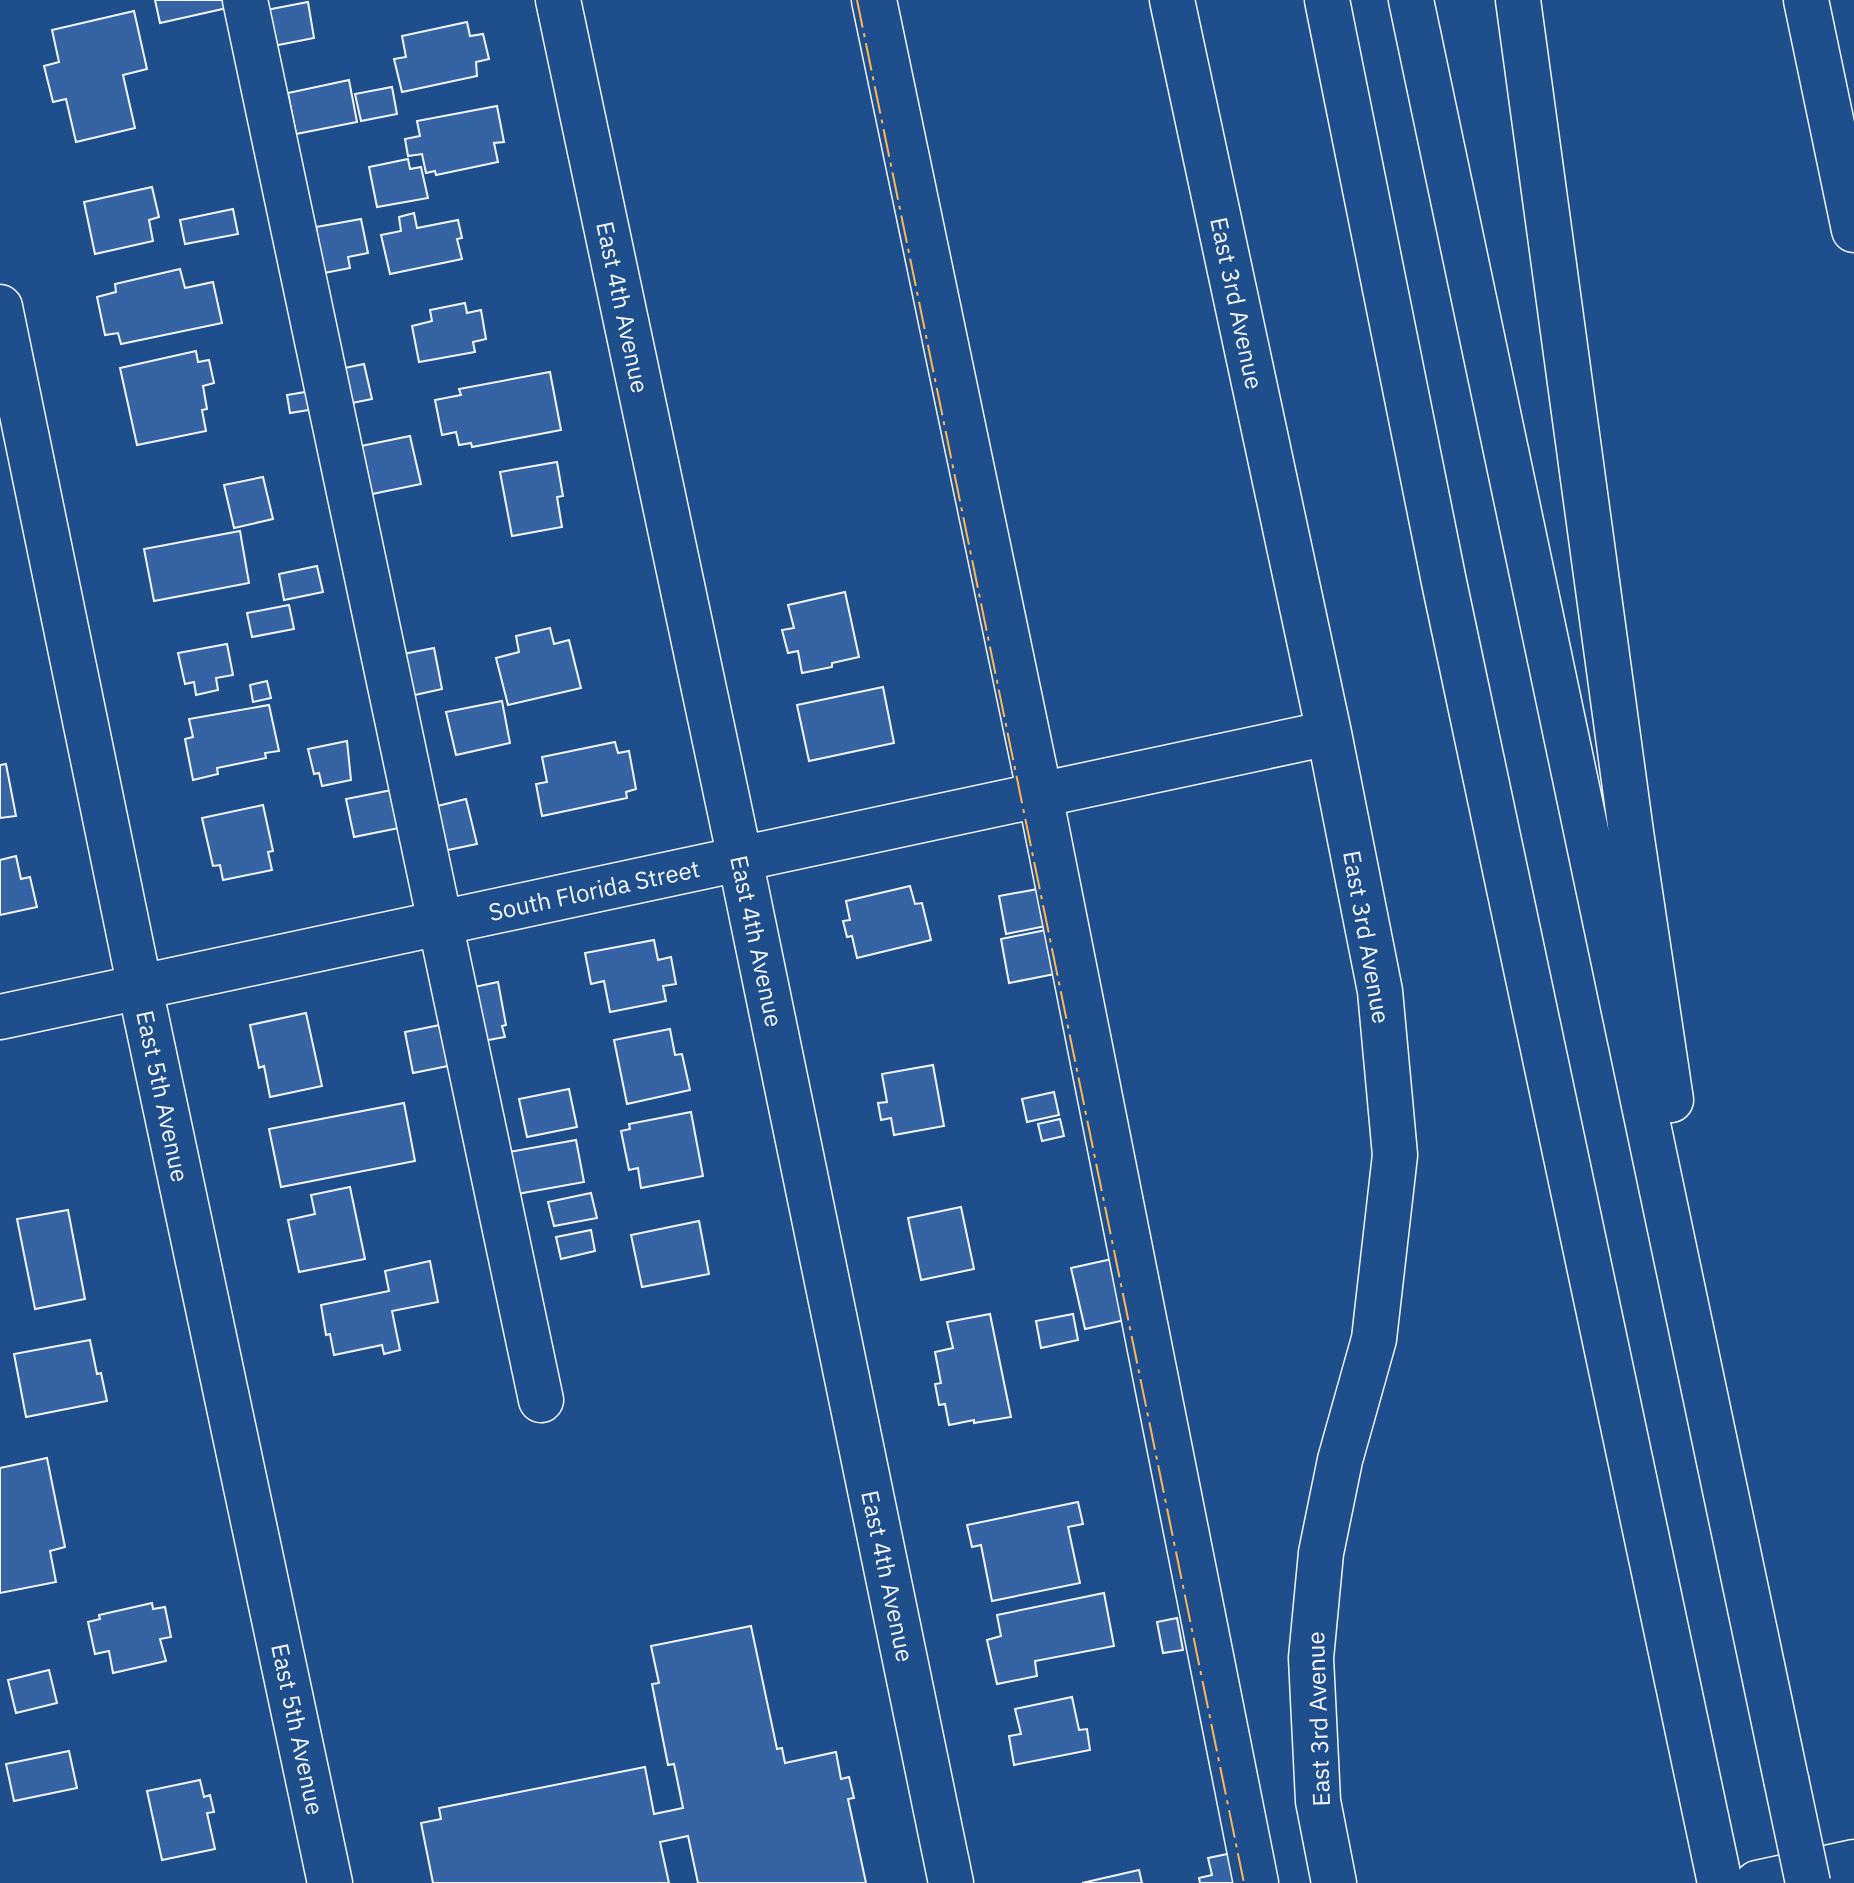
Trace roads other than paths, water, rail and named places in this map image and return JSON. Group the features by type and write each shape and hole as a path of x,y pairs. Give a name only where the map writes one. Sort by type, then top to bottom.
{"main road":[{"path":"245,0 541,1400"},
{"name":"East 4th Avenue","path":"558,0 740,859 951,1883"},
{"path":"874,0 1040,795 1256,1883"},
{"name":"East 3rd Avenue","path":"1172,0 1329,733 1380,991 1395,1155 1374,1339 1340,1460 1321,1553 1311,1658 1318,1801 1334,1883"},
{"path":"1327,0 1444,582 1720,1883"},
{"path":"1411,0 1808,1883"},
{"path":"1518,0 1631,832 1741,1565"},
{"path":"1806,0 1854,230"},
{"name":"East 5th Avenue","path":"0,307 140,988 330,1883"},
{"name":"South Florida Street","path":"0,1017 1329,733"},
{"path":"1757,1883 1854,1862"}]}
